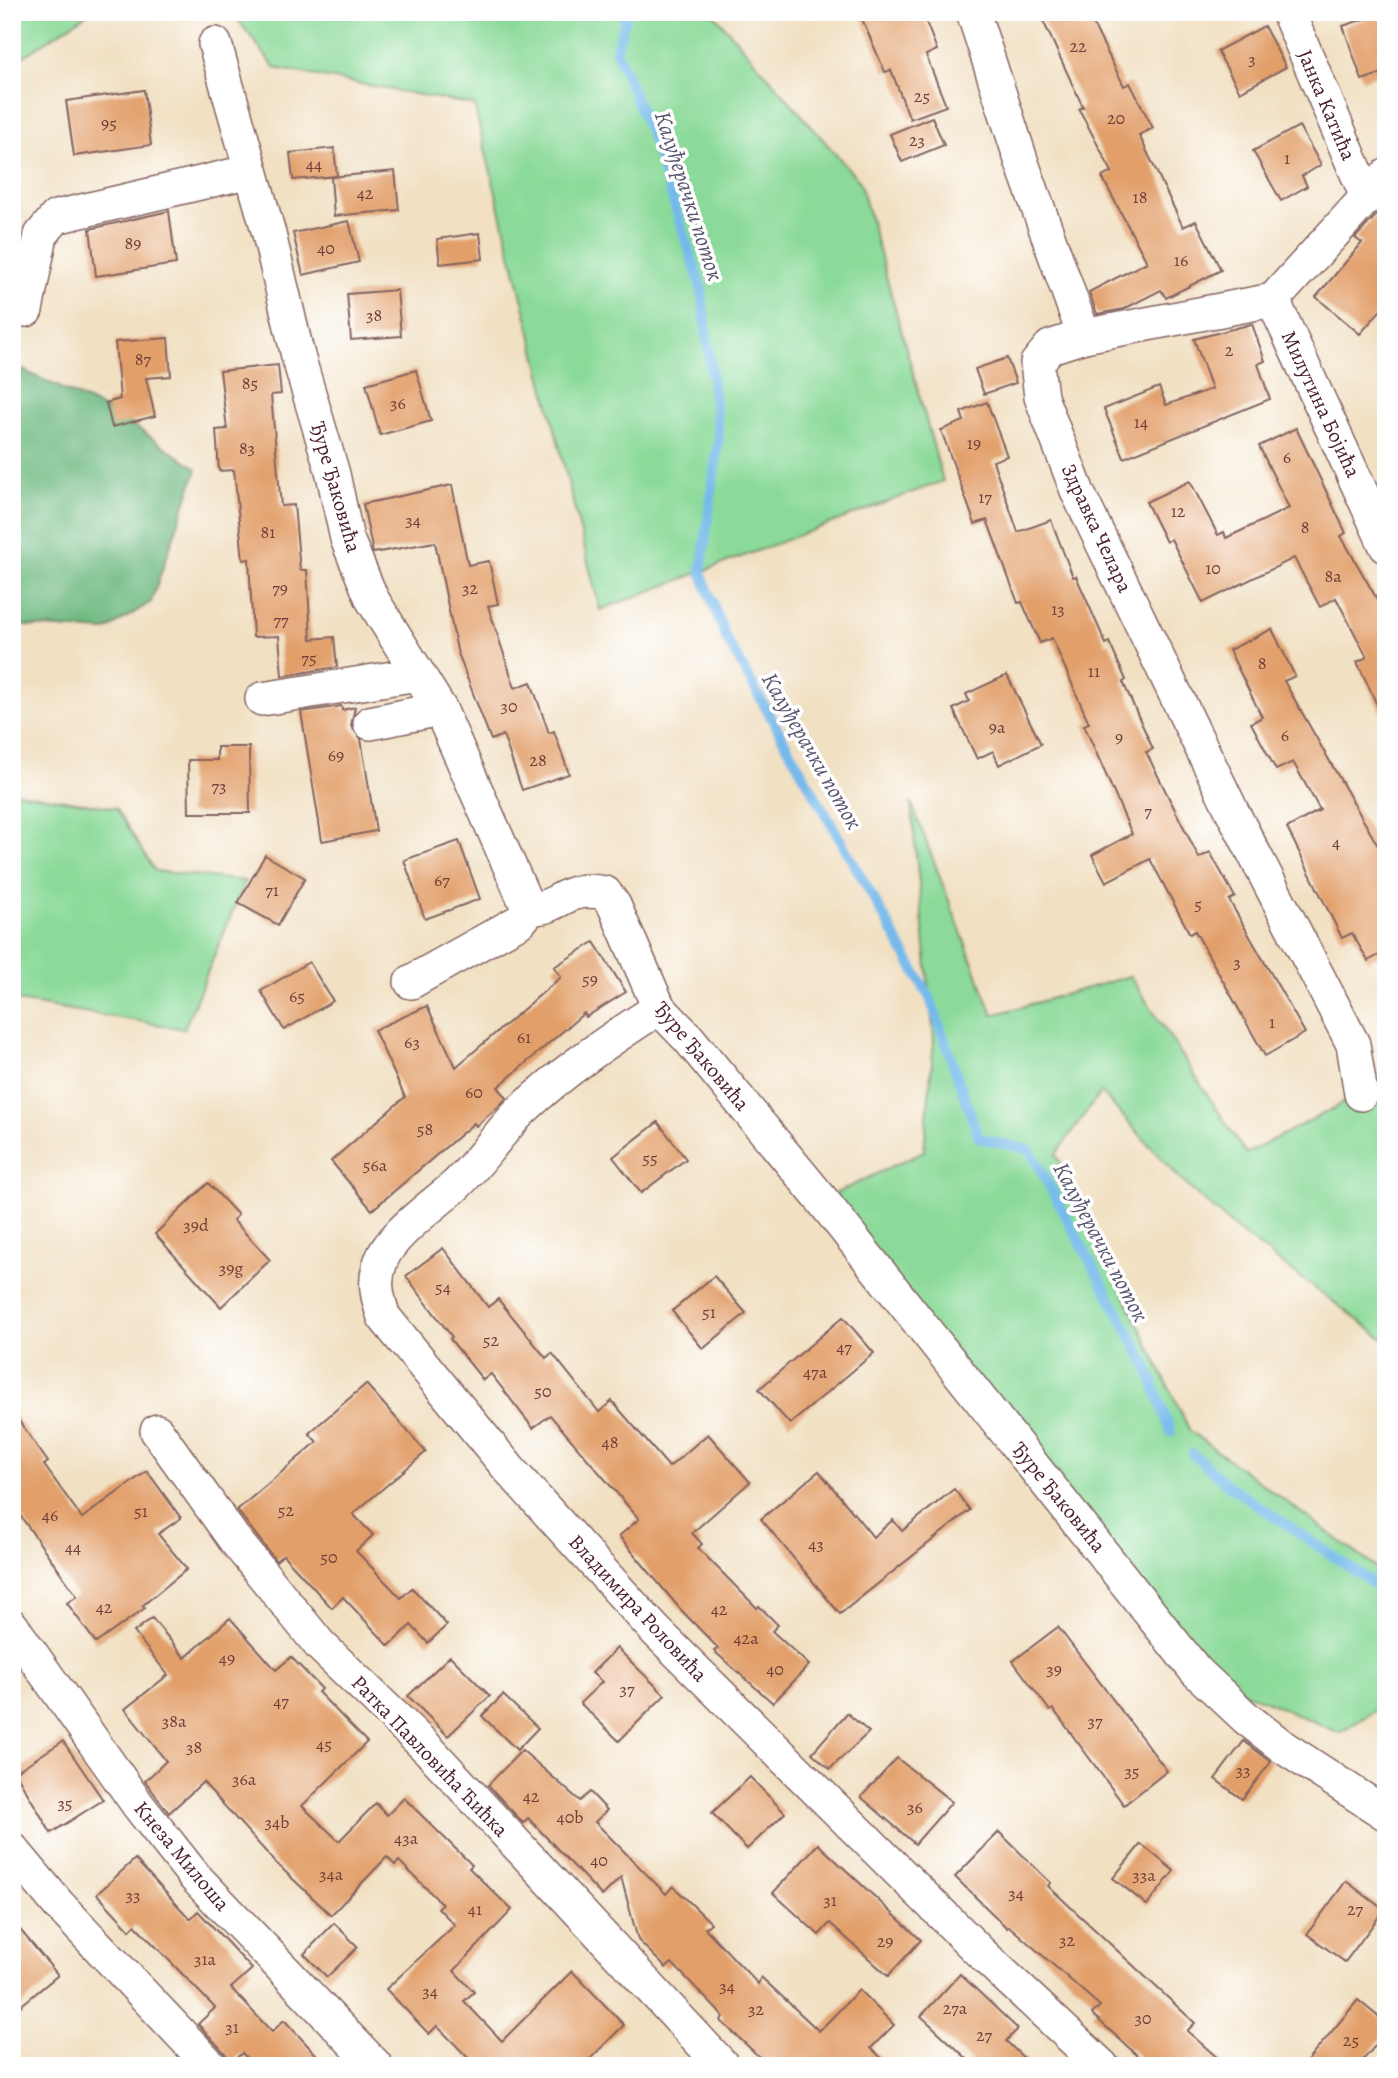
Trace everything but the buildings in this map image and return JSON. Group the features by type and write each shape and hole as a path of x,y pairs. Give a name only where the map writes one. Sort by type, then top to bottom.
{"street":[{"path":"973,12 1022,163 1084,336"},
{"name":"Јанка Катића","path":"1288,12 1376,186"},
{"name":"Ђуре Ђаковића","path":"215,44 251,171 298,356 333,474 347,539 372,599 440,709 523,897 531,907 544,907 573,893 589,890 605,893 614,905 659,1009 689,1040 822,1200 1196,1671 1246,1718 1283,1747 1386,1814"},
{"path":"26,310 41,235 56,217 251,171"},
{"path":"1273,300 1376,186"},
{"name":"Здравка Челара","path":"1273,300 1084,336 1050,347 1037,363 1041,397 1069,469 1232,811 1353,1044 1362,1094"},
{"name":"Милутина Бојића","path":"1273,300 1386,546"},
{"path":"262,699 418,674"},
{"path":"370,723 440,709"},
{"path":"411,982 520,921 531,907"},
{"name":"Владимира Роловића","path":"659,1009 574,1067 521,1111 458,1183 395,1240 382,1258 376,1278 377,1298 384,1317 509,1469 655,1630 981,1953 1102,2066"},
{"name":"Ратка Павловића Ћићка","path":"157,1430 234,1539 320,1645 428,1749 723,2066"},
{"name":"Кнеза Милоша","path":"12,1626 138,1805 195,1877 374,2065"},
{"path":"12,1849 75,1922 211,2066"}],"green space":[{"path":"12,12 90,12 12,64"},
{"path":"232,12 712,12 860,182 943,481 600,610 474,105 275,68"},
{"path":"12,365 120,416 197,469 151,602 105,631 12,625"},
{"path":"12,792 116,808 155,871 245,881 184,1029 12,1000"},
{"path":"911,802 993,1015 1130,976 1246,1154 1361,1094 1386,1076 1386,1341 1237,1230 1182,1181 1101,1092 1056,1154 1190,1431 1386,1575 1386,1703 1340,1733 1196,1671 822,1200 924,1151 934,1040"}],"waterway":[{"name":"Калуђерачки поток","path":"627,12 616,51 654,143 701,287 719,437 701,572 726,638 930,998 979,1138 1030,1150 1147,1366 1171,1432"},
{"name":"Калуђерачки поток","path":"1193,1454 1228,1485 1386,1592"}]}
